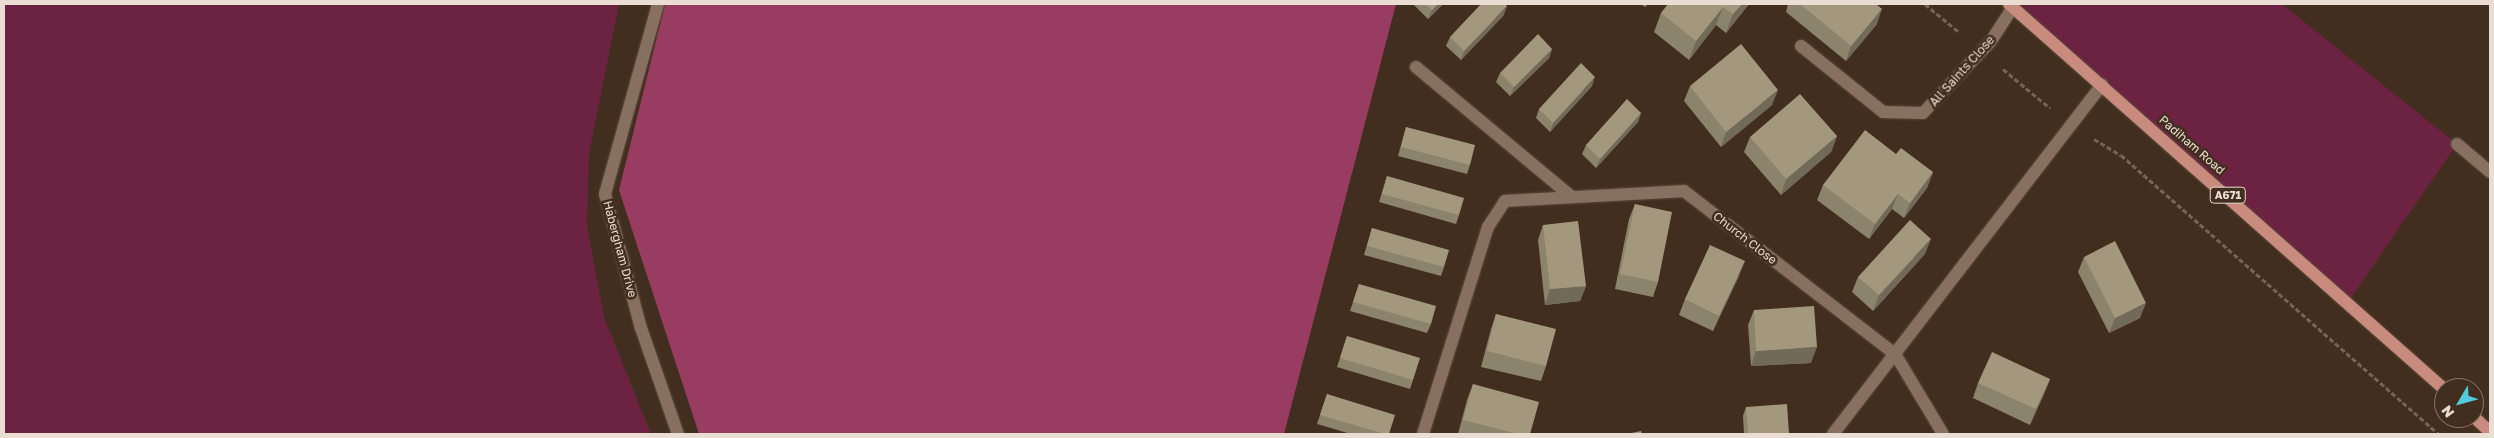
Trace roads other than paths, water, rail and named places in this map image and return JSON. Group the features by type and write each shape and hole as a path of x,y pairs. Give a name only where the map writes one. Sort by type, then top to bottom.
{"main road":[{"name":"Padiham Road","path":"2011,5 2434,380"}],"street":[{"name":"Habergham Drive","path":"658,4 605,194 642,328 678,434"},
{"name":"All Saints Close","path":"1801,46 1883,112 1923,113 1982,51 2011,5"},
{"path":"1416,67 1572,197"},
{"path":"1832,434 2102,85"},
{"path":"2457,144 2490,172"},
{"name":"Church Close","path":"1423,434 1488,227 1505,201 1684,190 1895,354"},
{"path":"1895,354 1943,434"}]}
